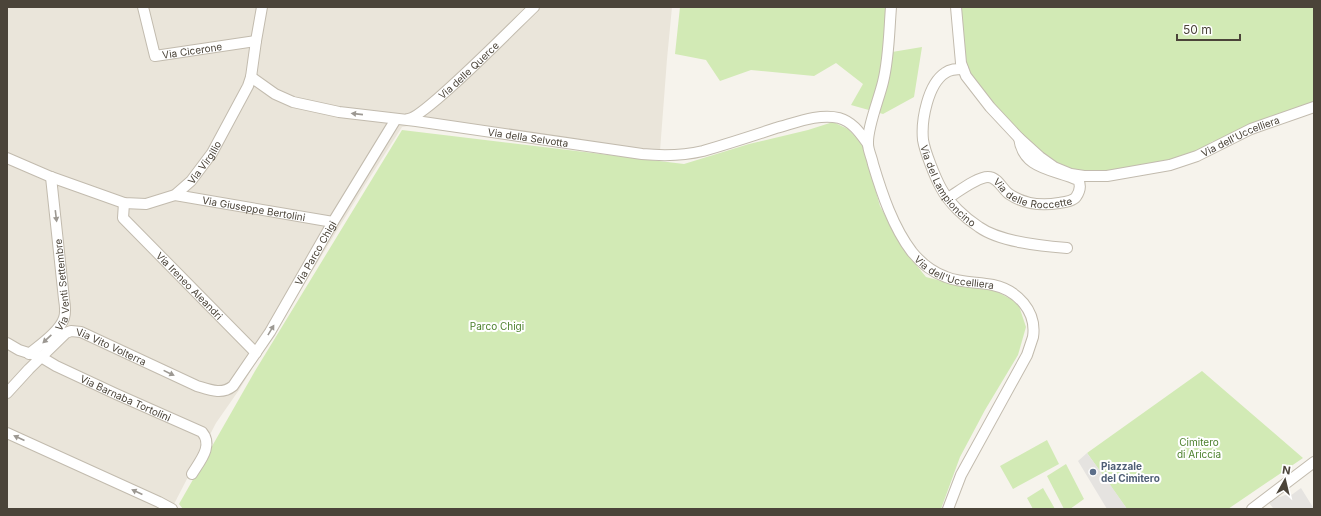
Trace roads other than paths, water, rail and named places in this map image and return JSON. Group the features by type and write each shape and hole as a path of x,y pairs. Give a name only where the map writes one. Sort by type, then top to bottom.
{"street":[{"name":"Via Cicerone","path":"143,7 155,56 256,41"},
{"path":"251,77 262,7"},
{"name":"Via delle Querce","path":"396,119 411,119 432,104 534,7"},
{"name":"Via dell'Uccelliera","path":"891,7 883,80 872,120 868,144 878,180 896,225 909,248 920,261 933,271 947,278 992,285 1005,289 1020,299 1031,316 1033,327 1033,336 1027,355 960,475 948,509"},
{"name":"Via dell'Uccelliera","path":"956,7 961,63 963,69 990,107 1019,138 1040,157 1062,171 1084,176 1107,176 1156,168 1183,161 1203,153 1240,133 1314,107"},
{"name":"Via del Lampioncino","path":"963,69 950,70 940,76 929,97 924,118 924,141 926,151 937,182 948,198 974,224 988,232 1037,245 1067,248"},
{"name":"Via della Selvotta","path":"251,77 275,94 293,102 339,112 424,122 642,154 664,156 686,154 795,123 829,117 838,118 851,124 860,132 868,144"},
{"name":"Via Virgilio","path":"7,158 51,177 124,203 146,204 175,195 191,181 212,153 248,86 251,77"},
{"name":"Via Parco Chigi","path":"233,386 270,332 333,222 396,119"},
{"name":"Via delle Roccette","path":"948,198 981,178 992,177 997,180 1008,193 1021,201 1033,204 1051,204 1073,200 1077,196 1080,189 1080,183 1078,180 1046,170 1028,160 1020,148 1019,138"},
{"name":"Via Venti Settembre","path":"29,354 49,337 60,324 65,314 51,177"},
{"name":"Via Giuseppe Bertolini","path":"175,195 333,222"},
{"name":"Via Ireneo Aleandri","path":"124,203 124,218 256,353"},
{"name":"Via Vito Volterra","path":"7,394 41,357 71,330 77,330 205,388 224,391 233,386"},
{"name":"Via Barnaba Tortolini","path":"7,343 29,354 41,357 56,366 116,394 202,432 208,445 192,474"},
{"path":"7,433 172,509"},
{"path":"1252,509 1314,462"}],"place":[{"name":"Piazzale del Cimitero","path":"1093,472"}],"park label":[{"name":"Parco Chigi","path":"497,326"},
{"name":"Cimitero di Ariccia","path":"1199,448"}]}
